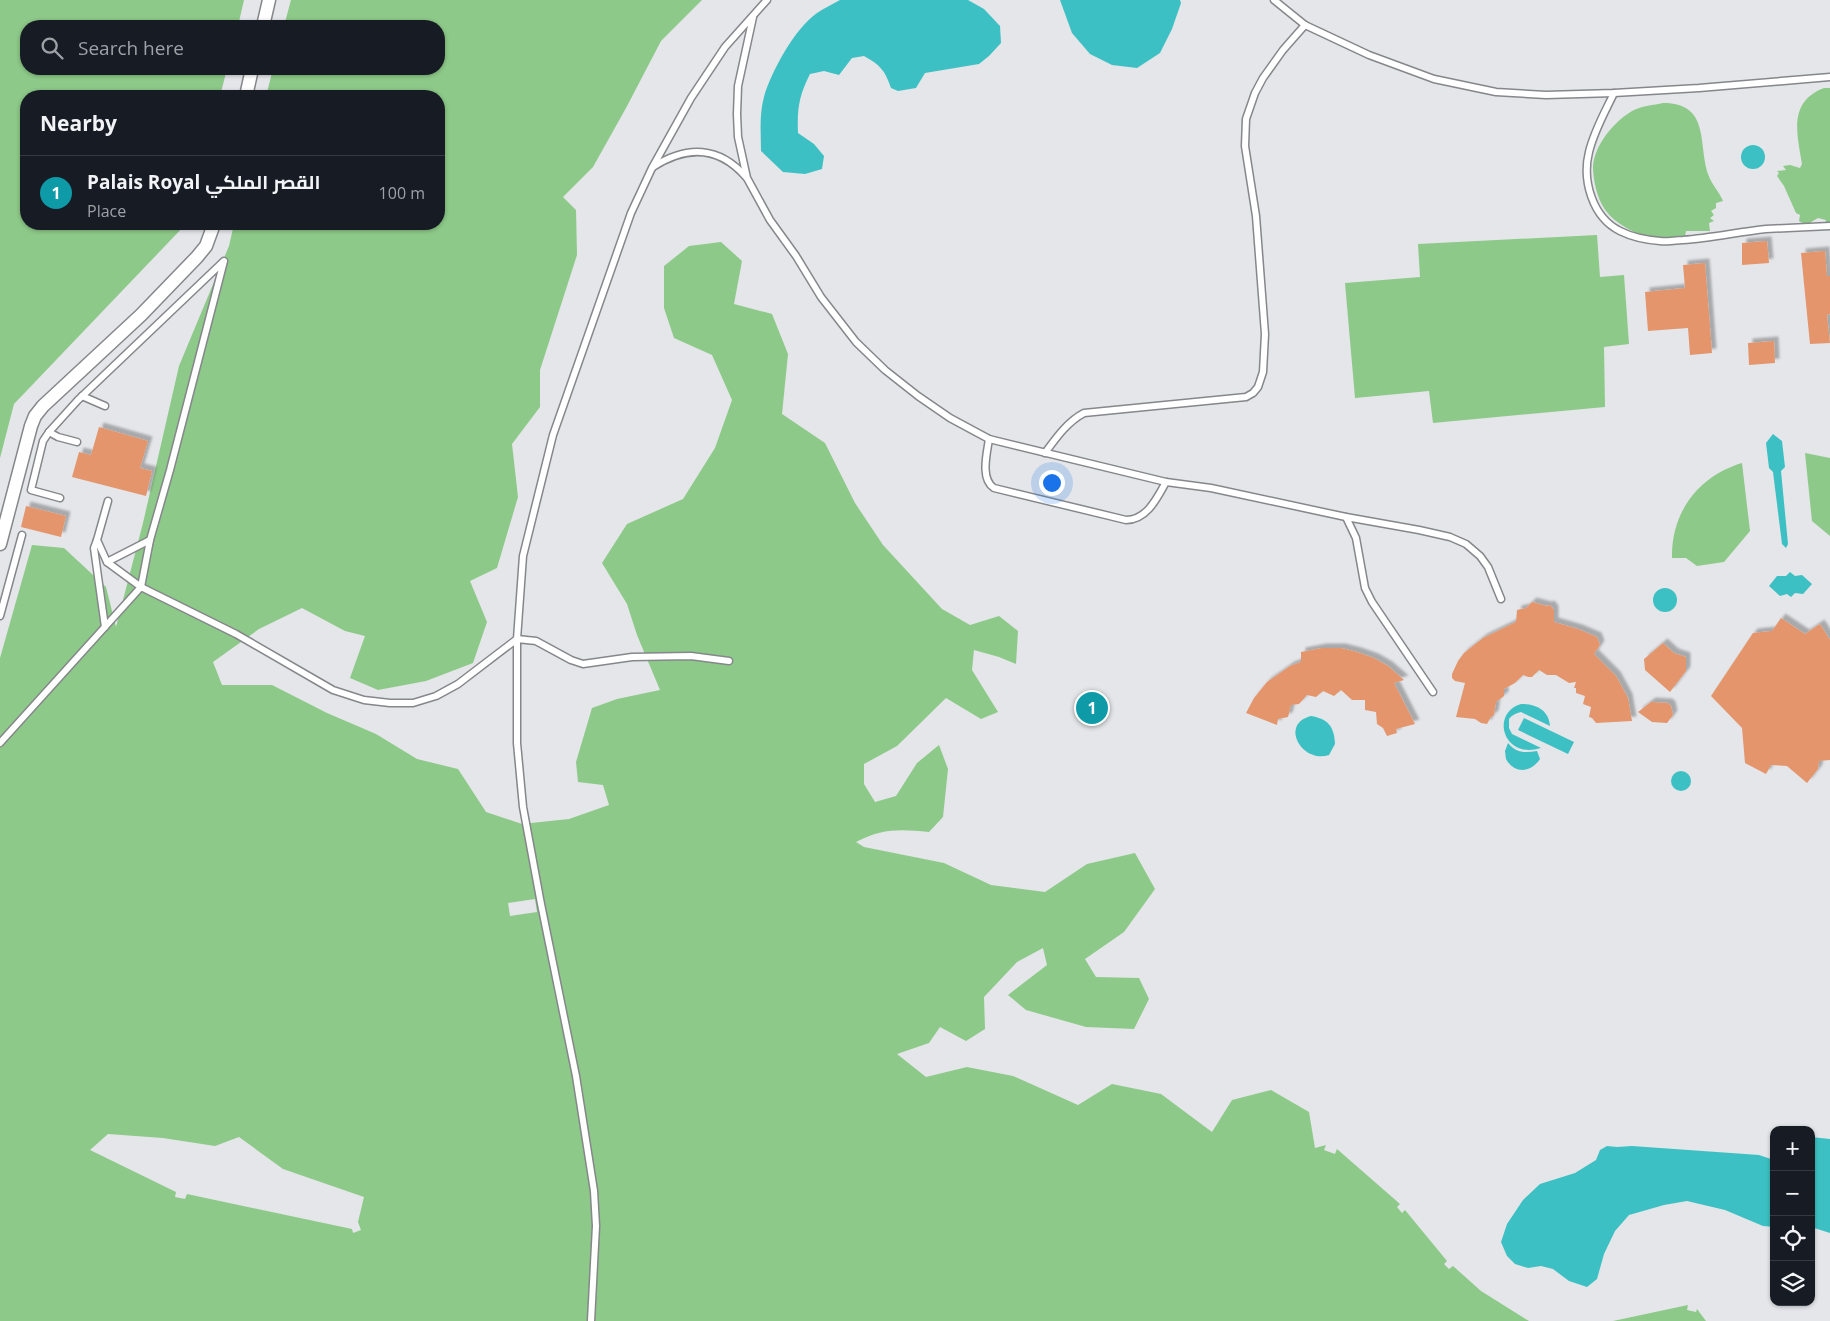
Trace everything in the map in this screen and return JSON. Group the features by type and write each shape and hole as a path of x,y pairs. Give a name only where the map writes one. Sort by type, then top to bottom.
{"street":[{"path":"264,20 269,0"},
{"path":"247,90 251,75"},
{"path":"0,544 35,416 43,406 141,315 198,257 206,246 212,230"}],"lane":[{"path":"591,1321 596,1226 594,1192 576,1076 543,914 524,807 517,743 516,639 523,556 552,435 631,213 652,168 691,98 726,47 767,0"},
{"path":"1274,0 1304,25 1368,55 1434,79 1496,92 1546,95 1614,93 1830,77"},
{"path":"747,178 738,137 738,86 753,16"},
{"path":"1045,453 1075,418 1084,413 1246,397 1258,387 1263,372 1265,334 1256,216 1245,146 1246,119 1252,99 1263,78 1282,50 1304,25"},
{"path":"1614,93 1589,152 1586,171 1589,190 1595,206 1604,218 1618,230 1635,237 1662,241 1702,239 1765,230 1830,226"},
{"path":"652,168 675,155 696,151 711,153 721,157 738,168 747,178 770,220 796,256 821,297 856,342 885,370 918,396 950,418 989,439 1166,482 1211,488 1346,518 1450,537 1466,544 1480,556 1488,567 1501,599"},
{"path":"0,743 141,587 150,540 224,262 82,396 49,432 44,441 31,490 60,498"},
{"path":"82,396 105,406"},
{"path":"49,432 58,437 76,442"},
{"path":"989,439 986,471 990,486 1052,503 1130,520 1142,515 1152,505 1166,482"},
{"path":"105,627 94,548 108,501"},
{"path":"1346,518 1356,538 1365,588 1372,602 1433,692"},
{"path":"0,616 22,535"},
{"path":"97,540 106,562 141,587 236,634 333,690 364,700 413,703 436,696 458,684 516,639 536,641 571,660 584,664 632,657 691,656 729,661"},
{"path":"106,562 150,540"}],"green space":[{"path":"0,0 244,0 239,20 20,20 20,75 225,75 222,90 20,90 20,230 180,230 14,404 0,458"},
{"path":"291,0 702,0 661,41 593,167 563,197 576,210 577,255 540,370 540,407 512,444 518,497 497,568 470,581 487,622 473,663 426,681 378,690 350,678 365,636 345,631 302,608 259,629 213,662 222,685 272,685 327,713 376,734 417,759 458,769 486,812 522,824 569,819 609,805 603,785 578,782 576,762 592,708 617,699 660,690 637,635 627,604 602,563 627,524 683,499 715,448 732,400 712,355 674,338 664,308 664,266 689,246 721,242 742,261 734,304 772,314 788,354 782,414 825,443 855,503 883,545 942,609 970,625 999,616 1018,631 1016,664 974,650 972,670 998,712 981,719 946,698 897,746 864,764 864,784 875,802 896,796 917,763 939,745 948,769 943,817 929,832 909,830 883,832 865,837 856,842 864,847 944,863 991,885 1045,892 1087,864 1135,853 1155,889 1124,932 1085,959 1096,977 1139,978 1149,999 1134,1029 1086,1027 1026,1010 1008,995 1047,965 1043,948 1017,962 984,997 985,1029 966,1041 940,1027 929,1043 897,1054 926,1077 967,1067 1013,1076 1078,1105 1112,1084 1161,1094 1212,1132 1232,1100 1271,1090 1309,1112 1315,1148 1326,1145 1324,1150 1335,1154 1337,1149 1400,1204 1397,1207 1402,1213 1405,1210 1447,1261 1444,1264 1449,1269 1453,1266 1481,1291 1529,1321 0,1321 0,658 32,545 64,548 106,587 116,627 143,523 179,366 229,246 233,230 445,230 445,90 268,90 271,75 445,75 445,20 286,20","holes":["535,899 537,912 510,916 508,903","108,1134 163,1138 215,1146 239,1137 283,1169 364,1197 358,1222 361,1230 353,1233 352,1229 187,1194 185,1199 175,1197 176,1192 90,1150"]},
{"path":"1824,88 1830,88 1830,224 1825,224 1826,220 1818,218 1806,225 1799,221 1800,215 1796,213 1784,186 1777,176 1779,173 1777,171 1786,170 1783,166 1790,165 1800,168 1802,164 1797,130 1800,110 1805,101"},
{"path":"1663,103 1678,105 1688,110 1695,117 1699,127 1708,174 1723,201 1716,203 1716,208 1711,211 1714,215 1710,218 1714,221 1709,223 1710,231 1686,231 1685,236 1666,237 1652,237 1641,234 1623,226 1612,217 1599,199 1593,167 1601,142 1627,114 1634,110"},
{"path":"1597,235 1600,277 1624,275 1629,344 1604,347 1605,407 1433,423 1429,391 1355,398 1345,283 1420,277 1418,244"},
{"path":"1805,453 1830,458 1830,536 1812,521"},
{"path":"1742,463 1750,531 1724,562 1697,566 1686,558 1672,558 1676,526 1690,498 1712,477"},
{"path":"1688,1305 1687,1310 1696,1312 1697,1309 1706,1321 1613,1321"}],"water":[{"path":"840,0 968,0 984,9 1000,26 1001,43 979,64 925,73 916,88 898,91 891,88 881,69 864,56 852,58 839,75 824,71 810,74 803,89 800,102 798,133 814,144 824,156 822,169 805,174 783,172 761,151 762,104 767,87 778,63 800,29 817,13"},
{"path":"1060,0 1180,0 1181,3 1172,29 1160,53 1137,68 1112,65 1090,54 1072,33"},
{"path":"1753,145 1761,149 1765,157 1761,165 1753,169 1745,165 1741,157 1745,149"},
{"path":"1773,434 1782,441 1785,467 1781,471 1788,544 1786,548 1782,544 1773,472 1769,468 1766,443"},
{"path":"1790,572 1795,576 1802,575 1812,584 1803,594 1795,593 1791,597 1787,594 1780,596 1769,586 1777,576 1786,576"},
{"path":"1665,588 1673,592 1677,600 1673,608 1665,612 1657,608 1653,600 1657,592"},
{"path":"1521,704 1532,705 1541,709 1547,716 1550,726 1521,712 1514,714 1509,719 1509,728 1512,734 1541,748 1528,750 1517,747 1510,742 1505,734 1506,716 1511,709"},
{"path":"1311,716 1326,721 1333,732 1335,744 1329,755 1319,756 1310,754 1298,742 1297,727 1301,720"},
{"path":"1524,718 1574,742 1568,754 1518,730"},
{"path":"1508,743 1514,749 1521,751 1537,751 1540,759 1536,764 1527,769 1523,770 1513,767 1506,759 1505,751"},
{"path":"1681,771 1688,774 1691,781 1688,788 1681,791 1674,788 1671,781 1674,774"},
{"path":"1815,1137 1830,1139 1830,1233 1815,1228"},
{"path":"1607,1146 1632,1146 1759,1155 1770,1159 1770,1227 1763,1226 1725,1210 1687,1201 1664,1205 1629,1215 1615,1231 1604,1254 1597,1279 1587,1287 1569,1281 1553,1269 1541,1266 1528,1268 1515,1264 1507,1256 1501,1242 1507,1224 1523,1200 1540,1184 1575,1173 1596,1160 1600,1150"}],"building":[{"path":"1767,241 1769,263 1742,265 1742,243"},
{"path":"1825,251 1827,276 1830,276 1830,314 1827,315 1830,343 1810,344 1801,253"},
{"path":"1705,263 1712,353 1690,355 1688,328 1648,331 1645,292 1685,288 1683,265"},
{"path":"1774,341 1775,363 1749,365 1748,343"},
{"path":"99,427 148,441 140,468 152,471 146,496 72,477 79,452 91,455"},
{"path":"26,506 66,516 61,537 21,527"},
{"path":"1532,602 1550,605 1554,610 1554,622 1597,637 1600,645 1594,654 1616,676 1628,698 1632,721 1596,723 1589,717 1591,707 1583,704 1585,696 1576,693 1576,688 1574,688 1576,682 1569,683 1556,675 1547,675 1539,670 1532,677 1523,675 1515,683 1504,689 1504,696 1496,702 1494,715 1487,724 1475,719 1456,717 1465,683 1455,681 1452,678 1458,661 1464,653 1483,638 1516,622 1517,610 1526,608"},
{"path":"1781,618 1805,634 1820,624 1830,640 1830,760 1819,761 1818,769 1807,783 1787,766 1771,765 1766,774 1745,763 1742,728 1711,696 1753,633 1772,631"},
{"path":"1663,643 1674,653 1686,657 1686,671 1670,692 1645,670 1644,659"},
{"path":"1322,648 1341,648 1357,652 1374,658 1388,666 1404,680 1394,683 1415,724 1396,729 1397,733 1387,736 1383,728 1377,724 1376,712 1365,710 1365,700 1352,700 1341,690 1334,696 1323,691 1316,697 1307,695 1299,704 1291,705 1288,717 1278,719 1277,725 1246,713 1254,698 1267,682 1290,666 1301,662 1301,652"},
{"path":"1651,702 1668,703 1671,706 1673,715 1667,723 1652,722 1638,712"}],"place":[{"name":"Palais Royal القصر الملكي","path":"1092,708"}]}
